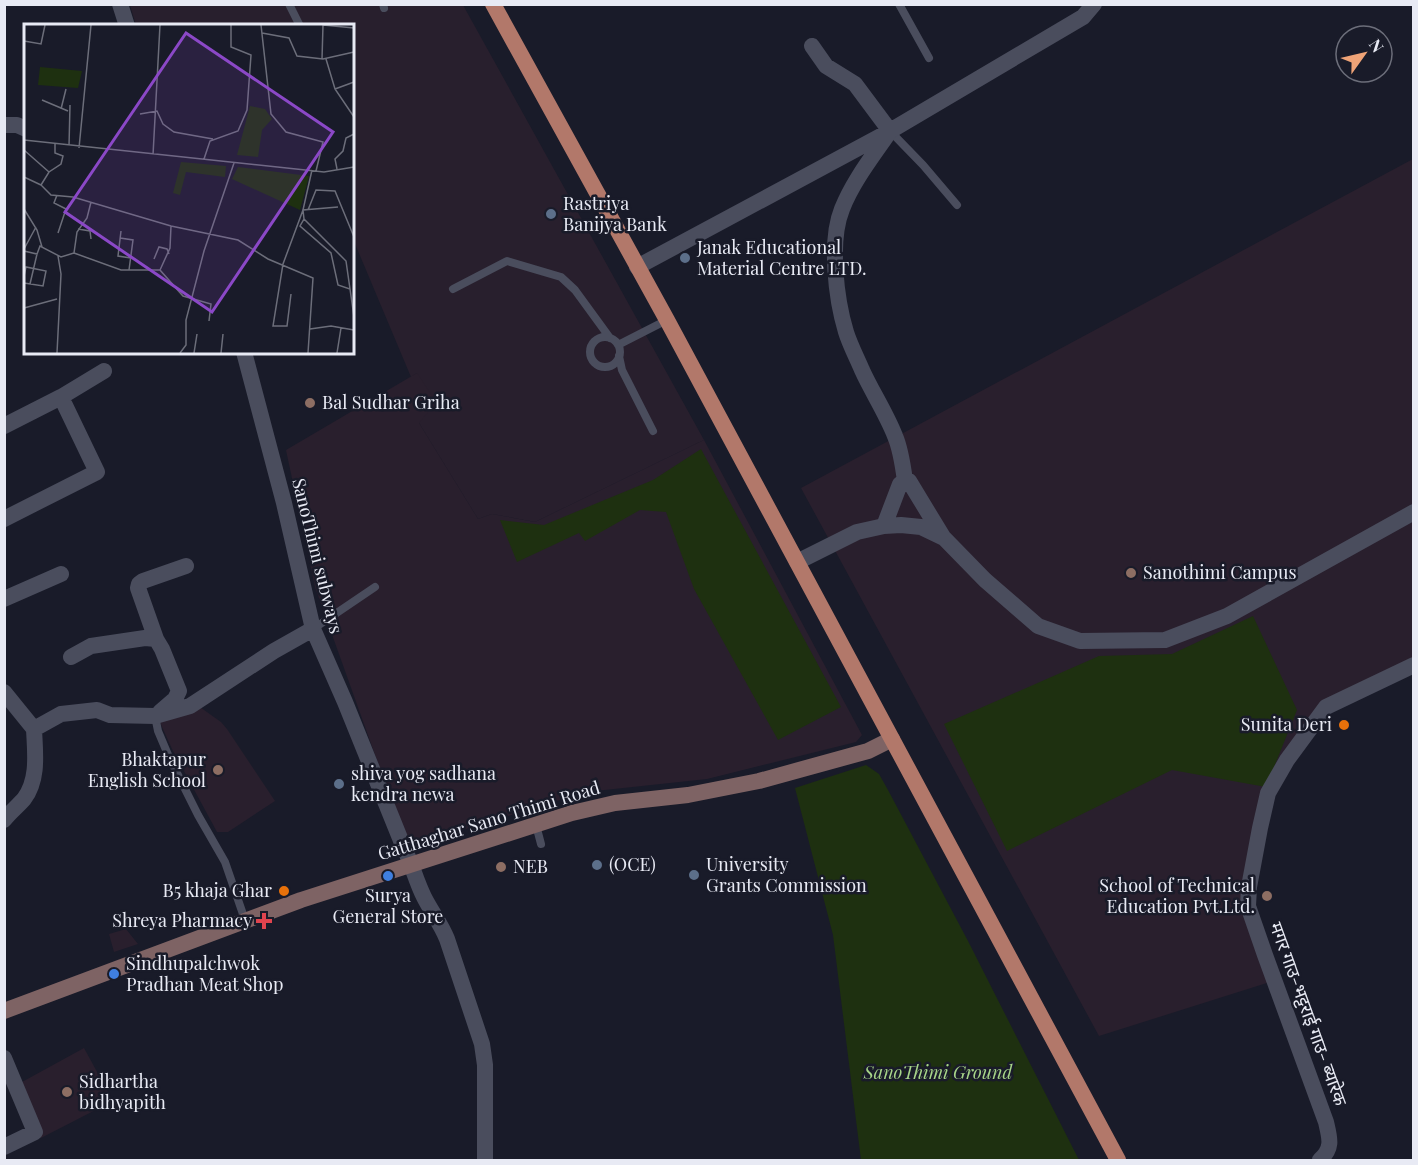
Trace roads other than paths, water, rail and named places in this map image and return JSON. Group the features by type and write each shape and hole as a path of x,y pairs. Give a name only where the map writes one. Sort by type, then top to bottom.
{"main road":[{"path":"493,4 667,321 1118,1161"},
{"name":"Gatthaghar Sano Thimi Road","path":"4,1011 301,900 572,813 615,803 688,795 759,781 868,751 891,739"}],"street":[{"path":"120,4 125,24"},
{"path":"637,267 890,131 1083,17 1094,4"},
{"path":"812,46 826,66 855,84 890,131"},
{"path":"4,125 17,125 24,128"},
{"path":"890,131 854,183 841,211 836,238 835,266 846,332 862,370 896,437 905,481"},
{"name":"SanoThimi subways","path":"245,354 284,503 313,629 423,896 442,925 482,1044 485,1065 485,1161"},
{"path":"4,426 61,397 104,371"},
{"path":"4,519 97,472 61,397"},
{"path":"884,526 900,484 905,481"},
{"path":"905,481 909,481 944,538 985,580 1038,626 1080,641 1165,640 1227,616 1413,512"},
{"path":"797,562 856,532 884,526 921,527 944,538"},
{"path":"155,717 175,699 178,691 138,588 143,581 186,566"},
{"path":"4,599 60,574"},
{"path":"34,729 61,714 97,710 110,715 155,717 190,706 274,651 313,629"},
{"path":"71,657 92,646 145,638 156,639"},
{"name":"मगर गाउ-भट्टराई गाउ- ब्यारेक","path":"1320,1161 1330,1145 1330,1136 1248,906 1249,887 1260,828 1268,793 1287,760 1326,707 1413,665"},
{"path":"4,692 34,729 35,755 31,787 4,820"},
{"path":"4,1058 35,1132 4,1147"}],"lane":[{"path":"289,4 299,24"},
{"path":"899,4 928,58"},
{"path":"890,131 923,165 957,206"},
{"path":"453,289 507,261 561,277 575,290 610,338 618,345 622,370 653,430"},
{"path":"618,345 667,321"},
{"path":"610,338 605,336 595,340 590,349 591,359 603,368 614,365 619,356"},
{"path":"313,629 375,588"},
{"path":"155,717 169,757 225,862 245,920"},
{"path":"536,825 541,844"}],"place":[{"name":"Rastriya Banijya Bank","path":"551,214"},
{"name":"Janak Educational Material Centre LTD.","path":"685,258"},
{"name":"Bal Sudhar Griha","path":"310,403"},
{"name":"Sanothimi Campus","path":"1131,573"},
{"name":"Sunita Deri","path":"1344,725"},
{"name":"Bhaktapur English School","path":"218,770"},
{"name":"shiva yog sadhana kendra newa","path":"339,784"},
{"name":"(OCE)","path":"597,865"},
{"name":"NEB","path":"501,867"},
{"name":"University Grants Commission","path":"694,875"},
{"name":"Surya General Store","path":"388,876"},
{"name":"B5 khaja Ghar","path":"284,891"},
{"name":"School of Technical Education Pvt.Ltd.","path":"1267,896"},
{"name":"Shreya Pharmacy","path":"264,921"},
{"name":"Sindhupalchwok Pradhan Meat Shop","path":"114,974"},
{"name":"Sidhartha bidhyapith","path":"67,1092"}],"park label":[{"name":"SanoThimi Ground","path":"938,1073"}]}
